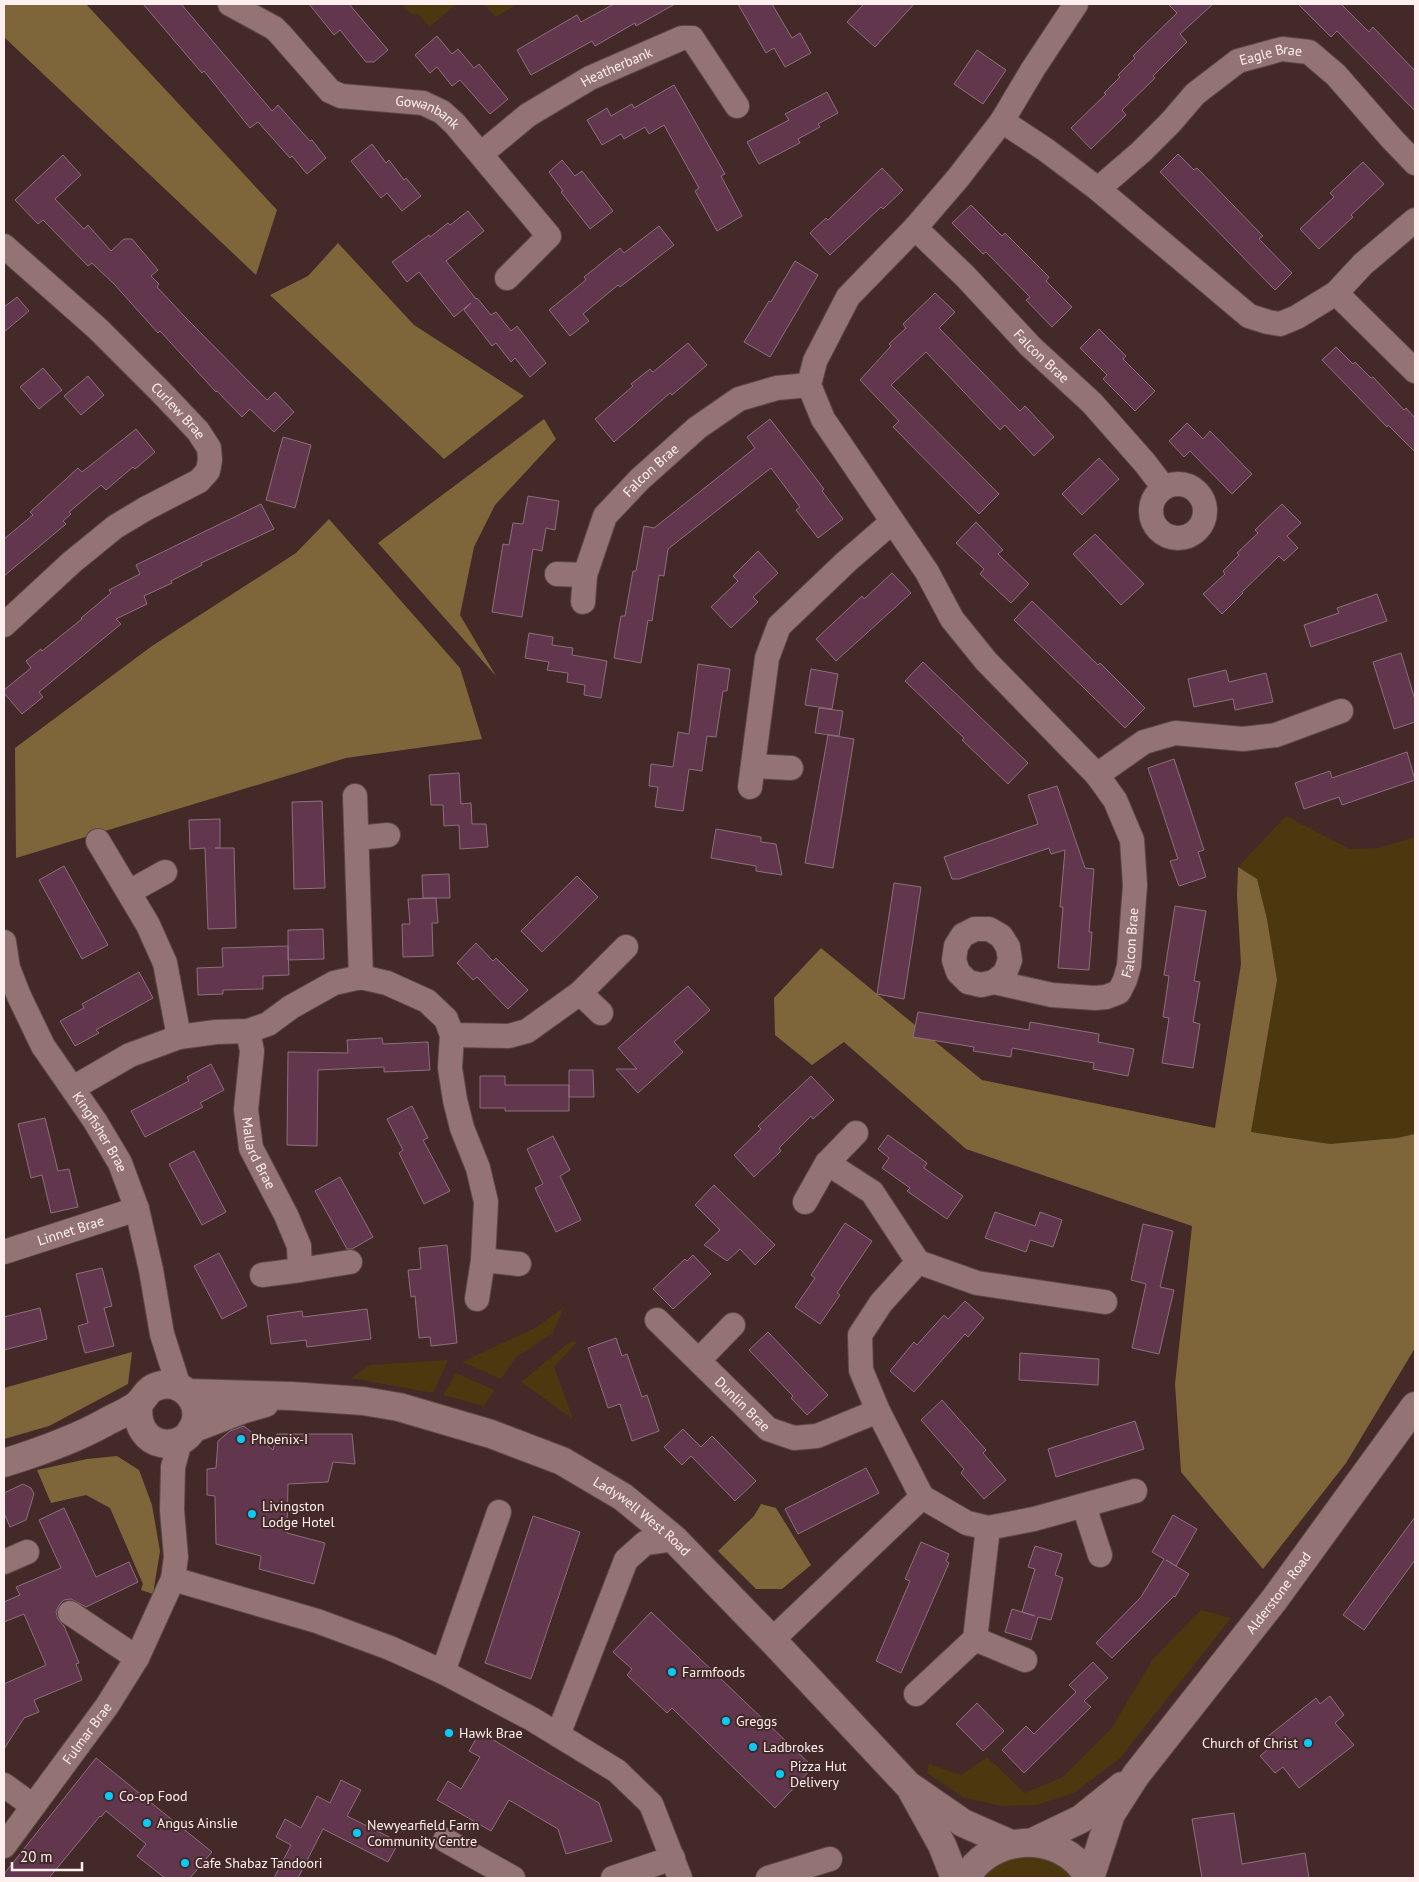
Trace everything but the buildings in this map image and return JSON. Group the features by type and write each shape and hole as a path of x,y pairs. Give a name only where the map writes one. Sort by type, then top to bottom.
{"street":[{"name":"Gowanbank","path":"230,4 274,28 330,91 341,96 423,104 442,112 481,154 549,236 507,278"},
{"path":"809,385 815,361 848,297 915,228 958,178 1002,121 1033,69 1076,4"},
{"name":"Heatherbank","path":"481,154 528,115 590,78 682,38 692,38 737,106"},
{"name":"Eagle Brae","path":"1098,189 1141,152 1195,94 1238,61 1282,49 1309,52 1330,70 1415,162"},
{"path":"1002,121 1046,150 1098,189 1249,316 1268,322 1280,324 1298,317 1336,293 1363,264 1415,220"},
{"name":"Falcon Brae","path":"915,228 965,276 1030,346 1092,403 1145,463 1164,488"},
{"name":"Curlew Brae","path":"4,246 98,329 161,392 198,431 209,448 210,460 208,472 199,481 115,527 72,562 4,624"},
{"path":"1336,293 1415,371"},
{"name":"Falcon Brae","path":"583,602 585,575 605,516 640,479 698,428 739,399 777,388 809,385 822,419 927,572 952,619 986,661 1097,775 1115,800 1132,840 1135,885 1129,966 1119,992 1106,997 1095,998 1052,995 994,982"},
{"path":"791,768 751,777 767,658 779,626 846,562 892,522"},
{"path":"557,574 585,575"},
{"path":"1097,775 1144,742 1175,733 1243,739 1276,735 1341,711"},
{"path":"355,796 361,977"},
{"path":"357,838 388,835"},
{"path":"98,841 148,925 165,963 179,1037"},
{"path":"129,892 165,872"},
{"name":"Kingfisher Brae","path":"4,942 6,968 43,1046 95,1120 120,1163 137,1209 151,1270 162,1334 160,1361 165,1393"},
{"path":"452,1035 509,1036 527,1031 580,993 626,948"},
{"path":"73,1088 130,1055 179,1037 216,1032 248,1031 268,1024 291,1007 334,983 361,977 388,982 427,1001 446,1019 452,1035 450,1068 455,1100 462,1128 478,1168 486,1202 483,1260 477,1299"},
{"path":"580,993 601,1013"},
{"name":"Mallard Brae","path":"248,1031 252,1051 246,1110 251,1148 286,1215 298,1246 300,1270"},
{"path":"805,1202 827,1163 856,1133"},
{"path":"827,1163 872,1192 918,1262 977,1283 1105,1302"},
{"name":"Linnet Brae","path":"4,1252 137,1209"},
{"path":"483,1260 519,1264"},
{"path":"262,1275 350,1262"},
{"path":"918,1262 880,1303 860,1335 861,1370 878,1412 922,1497 967,1523 988,1528 1034,1519 1135,1491"},
{"name":"Dunlin Brae","path":"657,1320 768,1428 794,1438 817,1436 878,1412"},
{"path":"698,1360 733,1325"},
{"path":"165,1393 194,1402 196,1411 196,1420 168,1437 140,1426 137,1415 165,1393"},
{"name":"Ladywell West Road","path":"4,1463 69,1440 165,1393 291,1396 364,1401 399,1407 491,1434 562,1461 623,1497 674,1539 908,1785 963,1823 1022,1843 1056,1848 1075,1860 1090,1878"},
{"name":"Ladywell West Road","path":"69,1440 109,1436 168,1437 244,1409 291,1396"},
{"name":"Alderstone Road","path":"1090,1878 1112,1814 1136,1775 1274,1600 1415,1406"},
{"name":"Fulmar Brae","path":"4,1846 107,1706 137,1658 173,1579 176,1557 172,1510 173,1467 168,1437"},
{"path":"772,1640 922,1497"},
{"path":"1084,1506 1100,1555"},
{"path":"443,1672 499,1512"},
{"path":"916,1694 975,1639 988,1528"},
{"path":"558,1735 626,1560 645,1543 674,1539"},
{"path":"4,1562 27,1552"},
{"path":"173,1579 317,1621 390,1648 443,1672 558,1735 617,1771 651,1804 677,1868 613,1878"},
{"path":"70,1614 137,1658"},
{"path":"975,1639 1025,1660"},
{"name":"Alderstone Road","path":"966,1878 971,1869 988,1853 1022,1843 1081,1819 1136,1775"},
{"path":"4,1785 33,1806"},
{"name":"Ladywell West Road","path":"908,1785 942,1845 955,1878"},
{"path":"446,1840 513,1878"},
{"path":"768,1878 830,1859"}],"shaded area":[{"path":"4,4 86,4 277,210 256,275 4,37"},
{"path":"402,4 456,4 430,27 418,14 411,14"},
{"path":"484,4 517,4 496,17"},
{"path":"338,243 414,325 524,396 444,459 270,295 308,276"},
{"path":"544,419 556,439 495,505 474,547 460,615 496,676 378,543"},
{"path":"329,519 460,668 482,739 346,758 16,858 15,748 152,646 296,553"},
{"path":"1286,816 1350,849 1378,848 1415,837 1415,1134 1397,1138 1330,1144 1251,1132 1277,980 1267,919 1257,879 1238,867"},
{"path":"1238,867 1257,879 1267,919 1277,980 1251,1132 1330,1144 1397,1138 1415,1134 1415,1348 1346,1463 1263,1569 1181,1472 1175,1384 1192,1226 966,1149 844,1042 812,1065 775,1035 774,998 821,948 982,1080 1215,1128 1241,964 1237,895"},
{"path":"564,1307 553,1333 516,1357 501,1379 462,1362 537,1327"},
{"path":"571,1341 577,1342 554,1367 573,1419 521,1382"},
{"path":"132,1352 128,1384 49,1426 4,1439 4,1388"},
{"path":"448,1360 433,1393 351,1378 370,1365"},
{"path":"456,1373 494,1390 484,1406 443,1395"},
{"path":"117,1456 139,1470 152,1505 160,1551 153,1594 141,1590 143,1584 110,1508 86,1495 51,1503 37,1470 87,1459"},
{"path":"761,1504 776,1508 811,1565 782,1589 756,1589 718,1551 754,1516"},
{"path":"1201,1610 1231,1618 1120,1758 1074,1793 1036,1805 1002,1806 965,1798 927,1773 929,1764 961,1775 987,1757 1025,1793 1063,1777 1111,1729 1153,1659"},
{"path":"1041,1854 1067,1867 1076,1878 979,1878 1007,1857"}],"place":[{"name":"Phoenix-I","path":"241,1439"},
{"name":"Livingston Lodge Hotel","path":"252,1514"},
{"name":"Farmfoods","path":"672,1672"},
{"name":"Greggs","path":"726,1721"},
{"name":"Hawk Brae","path":"449,1733"},
{"name":"Church of Christ","path":"1308,1743"},
{"name":"Ladbrokes","path":"753,1747"},
{"name":"Pizza Hut Delivery","path":"780,1774"},
{"name":"Co-op Food","path":"109,1796"},
{"name":"Angus Ainslie","path":"147,1823"},
{"name":"Newyearfield Farm Community Centre","path":"357,1833"},
{"name":"Cafe Shabaz Tandoori","path":"185,1863"}]}
